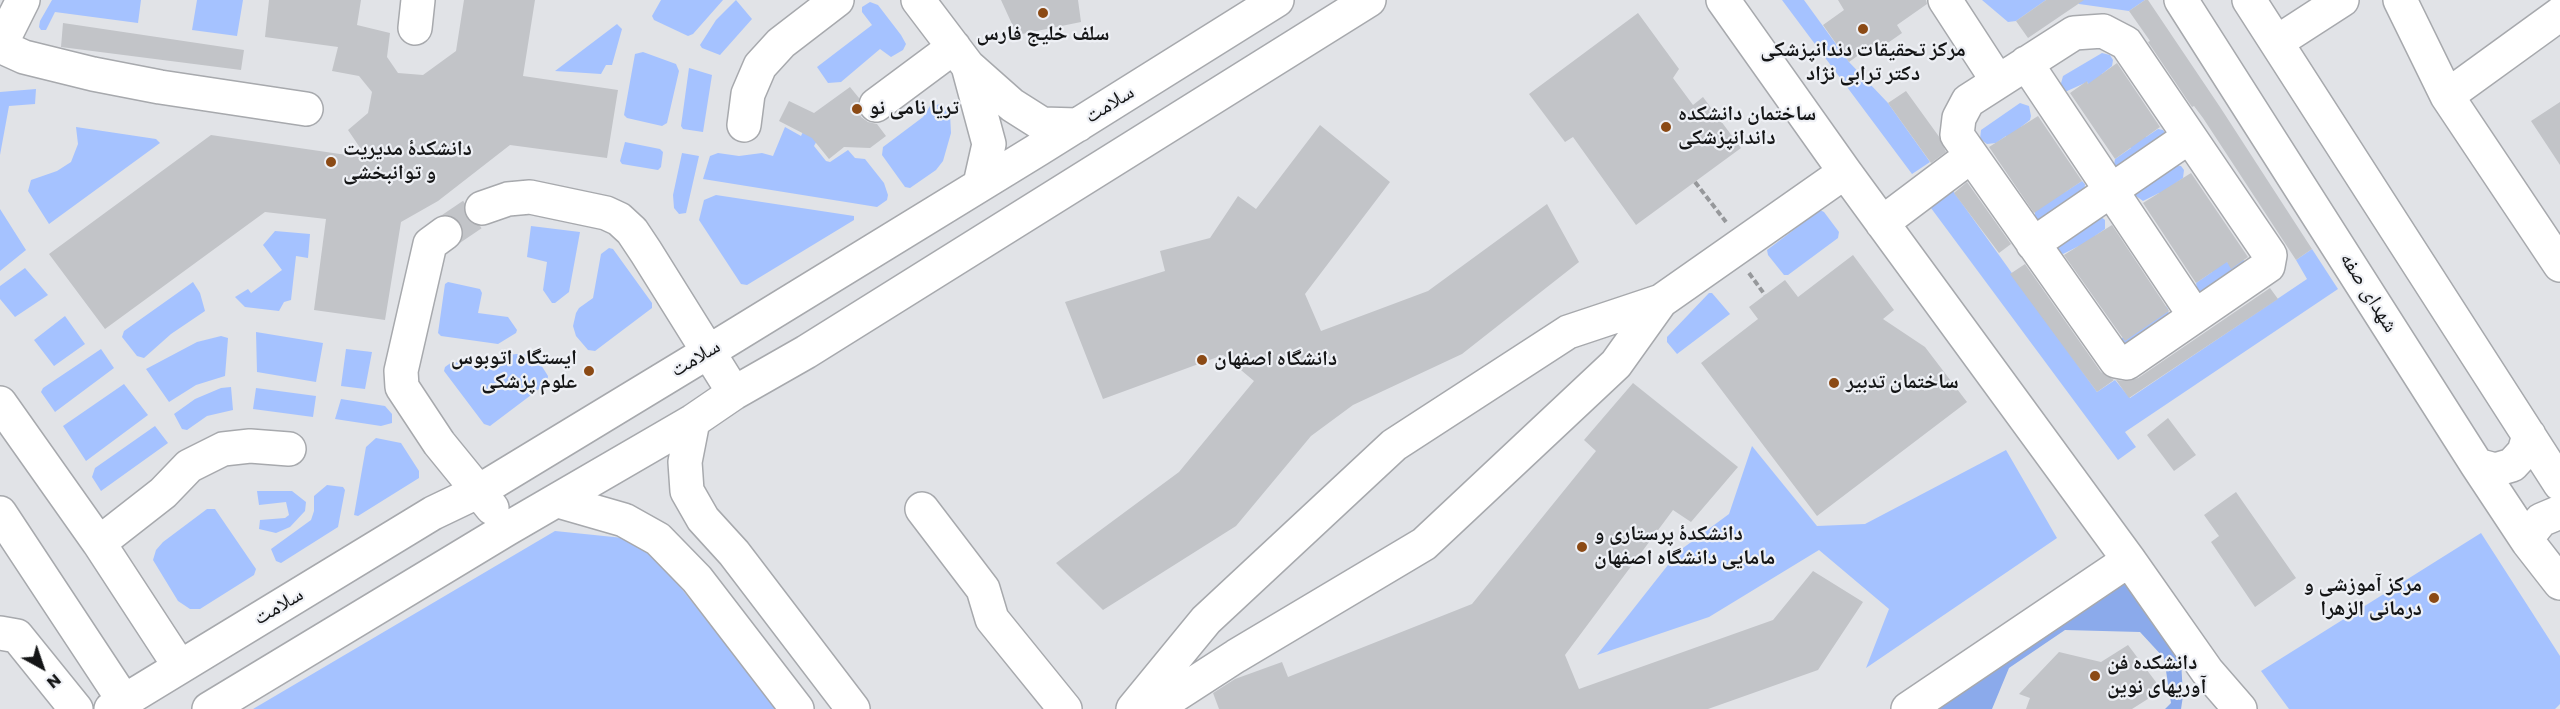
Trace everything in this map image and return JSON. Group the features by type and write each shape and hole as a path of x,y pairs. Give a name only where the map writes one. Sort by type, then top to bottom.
{"main road":[{"path":"23,0 0,46 24,57 160,87 306,109"},
{"path":"744,125 748,94 760,66 781,43 837,0"},
{"path":"918,0 961,56 1012,105 1042,124 1078,125"},
{"name":"سلامت","path":"117,705 433,513 479,491 708,352 1277,0"},
{"path":"209,709 806,352 1369,0"},
{"path":"1723,0 1845,172 2129,560 2207,672 2240,709"},
{"path":"1945,0 1997,80"},
{"name":"شهدای صفه","path":"2181,0 2478,465 2528,542 2560,584"},
{"path":"2249,0 2560,484"},
{"path":"2277,42 2342,0"},
{"path":"2400,0 2447,96 2560,265"},
{"path":"2447,96 2560,14"},
{"path":"2103,31 2126,43 2270,255 2268,267 2127,363 2116,361 1957,135 1959,118 1968,101 1997,80 2074,33 2103,31"},
{"path":"876,105 961,56"},
{"path":"961,56 989,144 980,184"},
{"path":"2026,63 2195,316"},
{"path":"2033,243 2112,192 2189,137"},
{"path":"1882,222 1971,156"},
{"path":"1133,709 1206,620 1394,445 1568,332 1662,301 1845,172"},
{"path":"482,208 508,199 530,197 606,213 619,219 632,231 646,252 734,393"},
{"path":"445,233 430,244 401,371 402,387 439,443 507,529"},
{"path":"1154,709 1424,544 1616,364 1662,301"},
{"path":"0,403 99,543 180,667"},
{"path":"693,421 685,462 687,491 703,519 734,553 853,709"},
{"path":"2478,465 2494,470 2512,465 2524,452 2529,435"},
{"path":"99,543 163,493 189,466 223,449 250,446 289,449"},
{"path":"558,501 624,520 658,539 697,579 796,709"},
{"path":"922,509 983,589 992,619 1065,709"},
{"path":"2528,542 2530,534 2541,520 2560,512"},
{"path":"0,513 117,705"},
{"path":"1906,708 2129,560"},
{"path":"0,633 17,636 76,709"},
{"path":"2207,672 2207,709"}],"path":[{"path":"1695,182 1743,244"}],"shaded area":[{"path":"52,0 141,0 138,23 55,12 46,30 41,30 40,21"},
{"path":"197,0 243,0 237,36 192,30"},
{"path":"661,0 723,0 693,34 688,36 654,20 652,16"},
{"path":"736,0 752,19 720,55 702,48 700,45 716,20"},
{"path":"1782,0 1804,0 1849,62 1888,103 1930,162 1912,174"},
{"path":"1982,0 2046,0 2016,21 2008,22"},
{"path":"2076,0 2145,0 2129,11 2079,4"},
{"path":"870,2 878,5 901,35 906,44 903,50 891,57 880,49 841,82 828,83 817,67 872,25 862,12 862,7"},
{"path":"617,24 622,29 612,65 606,65 601,74 555,71"},
{"path":"643,52 676,64 679,71 667,123 662,126 627,118 624,115 635,54"},
{"path":"2102,53 2110,55 2113,60 2112,66 2102,74 2146,137 2158,129 2163,130 2166,134 2119,172 2114,165 2115,159 2131,148 2087,82 2065,92 2060,87 2063,76"},
{"path":"689,68 712,75 703,132 683,129 681,126"},
{"path":"36,89 35,104 9,106 0,155 0,92"},
{"path":"2020,103 2029,106 2031,116 2030,120 2021,127 2065,192 2082,181 2085,184 2084,196 2039,223 2035,219 2035,212 2006,136 1996,143 1987,144 1980,139 1981,130"},
{"path":"942,104 950,114 951,133 943,161 936,170 910,188 905,187 882,155 883,147 923,117 930,106"},
{"path":"812,113 819,137 814,146 826,161 830,162 848,150 855,158 865,159 884,183 888,195 887,200 877,207 703,179 710,156 718,153 739,156 762,153 773,156 785,127 801,136"},
{"path":"76,127 156,139 160,143 49,224 28,191 31,180 57,171 71,162 78,144"},
{"path":"625,142 660,149 663,152 661,167 658,170 622,164 620,161"},
{"path":"682,153 699,156 686,213 679,214 674,208 673,195"},
{"path":"2174,165 2181,166 2184,170 2183,178 2173,185 2228,263 2242,259 2246,262 2205,297 2198,293 2196,283 2212,272 2159,193 2143,201 2136,196 2134,189"},
{"path":"1951,188 2097,392 2115,380 2130,398 2307,279 2296,260 2312,249 2338,289 2125,432 2136,447 2118,460 1928,204"},
{"path":"716,195 854,216 854,220 747,285 741,284 699,220 704,200"},
{"path":"0,209 26,250 0,271"},
{"path":"1820,210 1839,232 1838,238 1788,275 1784,275 1768,255 1767,250"},
{"path":"2100,216 2105,220 2105,229 2095,236 2149,317 2166,306 2168,309 2169,316 2122,353 2119,340 2135,329 2079,246 2063,254 2056,251 2055,242"},
{"path":"531,226 580,232 569,292 555,303 552,303 543,290 547,262 527,257"},
{"path":"275,231 310,234 308,258 296,256 291,300 284,302 279,311 245,307 235,297 248,289 251,293 282,270 263,245"},
{"path":"609,248 613,249 652,303 652,308 595,351 588,350 576,336 573,326 579,308 593,298 601,254"},
{"path":"25,268 48,295 15,317 0,299 0,286"},
{"path":"193,282 200,293 205,311 171,334 144,358 137,356 122,337 124,331"},
{"path":"448,282 480,289 482,293 478,313 508,317 517,330 516,333 498,344 441,336 438,333 445,284"},
{"path":"1709,293 1712,293 1730,314 1677,354 1667,342 1667,337"},
{"path":"65,316 85,344 54,366 34,340"},
{"path":"256,332 323,343 316,382 257,372"},
{"path":"221,336 228,338 225,376 196,385 169,402 146,369 197,342"},
{"path":"101,349 114,368 55,412 41,392 43,388"},
{"path":"346,349 372,352 365,389 341,386"},
{"path":"510,355 530,355 538,360 548,376 547,383 490,426 484,424 444,371 445,367 452,362 497,366"},
{"path":"124,384 148,415 86,461 63,426"},
{"path":"231,387 233,410 207,416 187,430 182,429 174,414 195,399 221,388"},
{"path":"256,388 316,396 313,417 253,409"},
{"path":"341,399 385,406 392,414 392,423 381,426 335,419"},
{"path":"155,426 168,443 101,491 92,477 95,468"},
{"path":"376,438 401,443 419,471 419,478 358,516 354,515 366,447"},
{"path":"1752,446 1817,526 1865,524 2006,450 2057,538 1866,668 1889,609 1819,550 1709,617 1597,655 1679,551 1729,514"},
{"path":"327,485 343,487 345,490 338,527 281,563 276,561 271,549 311,520 314,511 314,496"},
{"path":"257,491 292,491 306,502 305,511 290,527 276,533 259,529 260,520 285,518 289,515 286,502 259,505"},
{"path":"207,509 215,509 256,569 254,575 200,609 190,609 178,601 153,560 156,550 163,542"},
{"path":"555,531 643,540 777,709 253,709"},
{"name":"مرکز آموزشی و درمانی الزهرا","path":"2481,533 2560,656 2560,704 2555,709 2289,709 2261,671"},
{"path":"2132,570 2180,642 2183,696 2181,709 2165,709 2171,703 2164,658 2140,632 2065,630 2009,668 1992,709 1930,709"}],"building":[{"name":"دانشکدهٔ مدیریت و توانبخشی","path":"269,0 361,0 357,25 390,33 387,57 398,73 423,75 456,51 464,0 535,0 523,76 618,90 607,158 510,145 438,201 401,222 385,320 314,310 326,219 265,212 105,329 49,254 211,135 367,158 348,130 368,113 372,92 359,76 332,71 338,47 265,37"},
{"name":"سلف خلیج فارس","path":"1001,0 1078,0 1081,22 1017,35"},
{"name":"مرکز تحقیقات دندانپزشکی دکتر ترابی نژاد","path":"1838,0 1926,0 1927,4 1897,25 1902,33 1882,47 1878,41 1849,62 1823,25 1844,10"},
{"path":"2046,0 2084,0 2028,38 2016,21"},
{"path":"2148,0 2220,107 2312,249 2296,260 2203,118 2194,106 2192,107 2129,11"},
{"name":"ساختمان دانشکده داندانپزشکی","path":"1638,13 1679,69 1673,78 1693,105 1703,97 1741,148 1636,225 1573,137 1565,142 1529,94"},
{"path":"63,23 244,50 241,70 61,47"},
{"path":"2117,63 2160,127 2115,159 2070,93 2087,81 2088,84"},
{"path":"850,87 859,98 858,108 861,117 877,124 886,136 870,148 844,147 829,159 812,138 779,121 789,101 814,113"},
{"path":"1906,91 1940,138 1946,152 1931,163 1888,103"},
{"path":"2560,102 2560,165 2531,121"},
{"path":"2038,116 2082,181 2034,213 1989,147"},
{"path":"1320,125 1390,182 1305,294 1321,331 1428,291 1547,204 1579,262 1462,354 1353,405 1311,436 1236,526 1103,610 1056,563 1179,472 1254,381 1223,355 1103,399 1065,302 1165,271 1160,251 1210,238 1238,196 1256,209"},
{"path":"2191,173 2248,257 2231,269 2227,262 2196,283 2143,203"},
{"path":"1967,182 2011,244 1999,253 1954,193"},
{"path":"2112,225 2169,311 2125,341 2064,255"},
{"name":"ساختمان تدبیر","path":"1853,255 1894,310 1883,319 1925,347 1967,402 1817,516 1701,363 1758,319 1749,307 1785,280 1798,297"},
{"path":"2025,264 2101,372 2114,380 2097,392 2010,274"},
{"path":"2270,288 2278,299 2129,398 2116,380 2125,381 2138,378"},
{"name":"دانشکدهٔ پرستاری و مامایی دانشگاه اصفهان","path":"1633,383 1738,467 1691,522 1673,510 1565,655 1579,689 1773,620 1813,571 1863,602 1818,670 1708,709 1219,709 1213,693 1235,679 1282,662 1288,677 1472,604 1596,451 1584,440"},
{"path":"2168,418 2196,455 2174,471 2147,435"},
{"path":"2236,492 2296,578 2255,607 2211,542 2219,536 2204,515"},
{"name":"دانشکده فن آوریهای نوین","path":"2128,645 2162,690 2132,709 2026,709 2030,698 2019,694 2059,652 2101,662"}],"tunnel":[{"path":"445,233 482,208"}],"place":[{"name":"سلف خلیج فارس","path":"1043,13"},
{"name":"مرکز تحقیقات دندانپزشکی دکتر ترابی نژاد","path":"1863,29"},
{"name":"تریا نامی نو","path":"857,109"},
{"name":"ساختمان دانشکده داندانپزشکی","path":"1666,127"},
{"name":"دانشکدهٔ مدیریت و توانبخشی","path":"331,162"},
{"name":"دانشگاه اصفهان","path":"1202,360"},
{"name":"ایستگاه اتوبوس علوم پزشکی","path":"589,371"},
{"name":"ساختمان تدبیر","path":"1834,383"},
{"name":"دانشکدهٔ پرستاری و مامایی دانشگاه اصفهان","path":"1582,547"},
{"name":"مرکز آموزشی و درمانی الزهرا","path":"2434,598"},
{"name":"دانشکده فن آوریهای نوین","path":"2095,676"}]}
